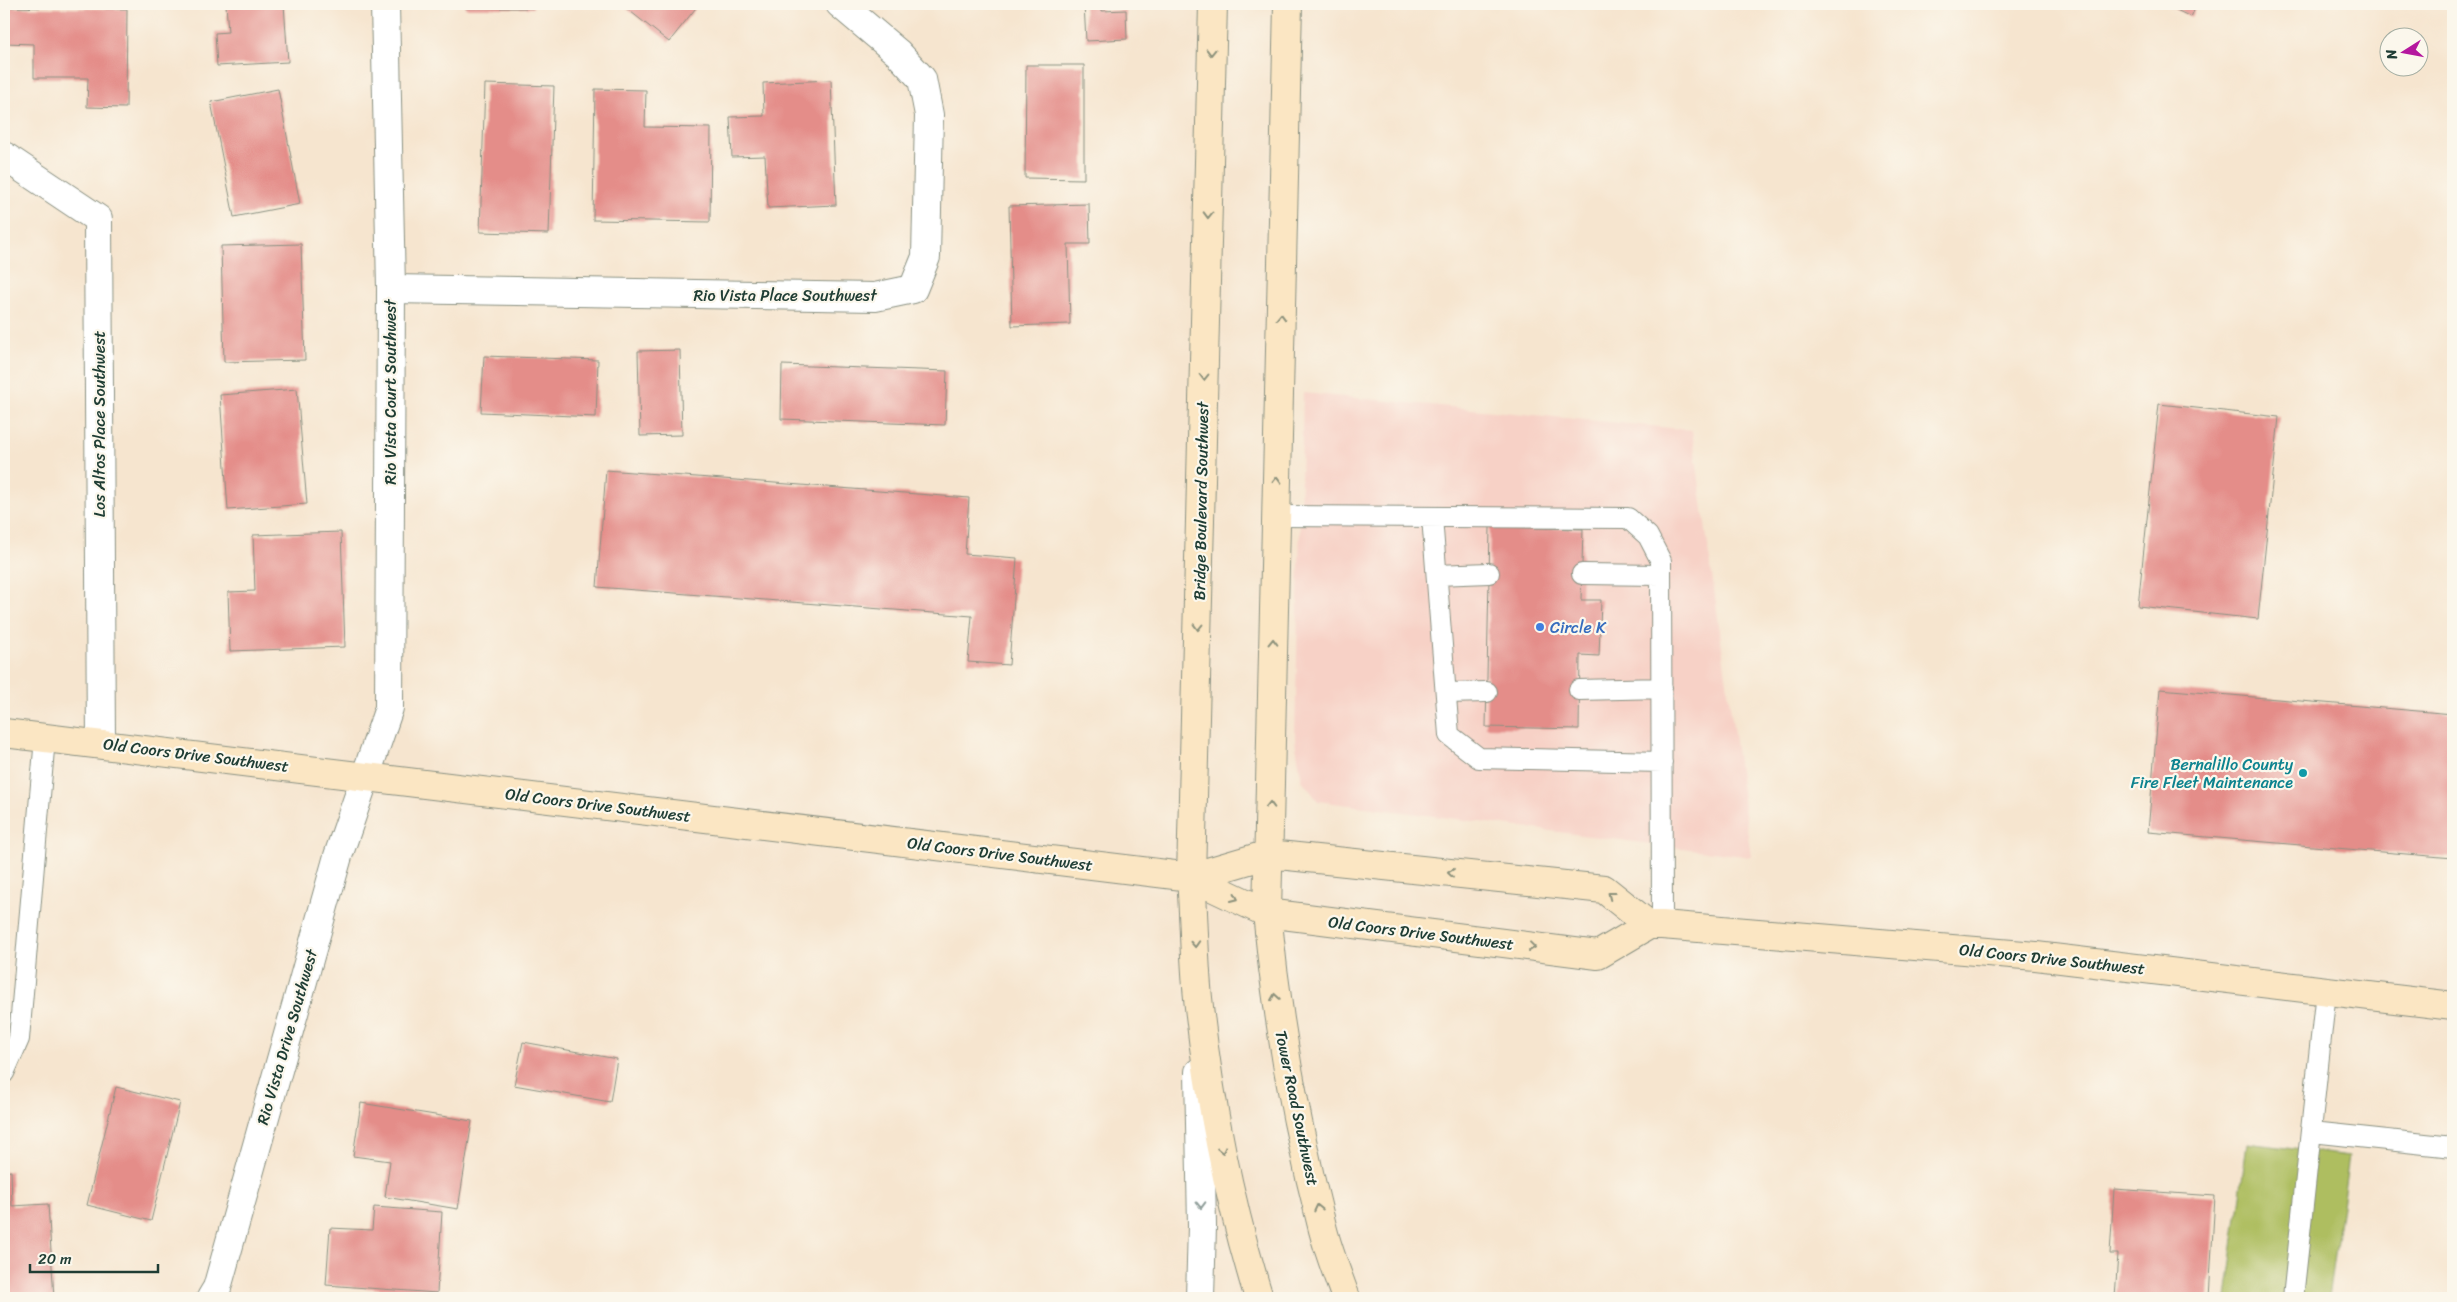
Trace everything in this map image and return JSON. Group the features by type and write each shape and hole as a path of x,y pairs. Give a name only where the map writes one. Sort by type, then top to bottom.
{"main road":[{"name":"Bridge Boulevard Southwest","path":"1198,998 1191,878 1213,4"},
{"path":"1267,914 1288,4"},
{"name":"Old Coors Drive Southwest","path":"4,733 1191,878 1267,914 1598,955 1656,925"},
{"name":"Old Coors Drive Southwest","path":"1191,878 1269,854 1604,889 1656,925 2036,956 2453,1006"},
{"name":"Tower Road Southwest","path":"1267,914 1274,989 1286,1066 1323,1231 1346,1298"},
{"path":"1198,998 1216,1123 1247,1258 1259,1298"}],"street":[{"name":"Rio Vista Court Southwest","path":"365,776 390,708 390,289 384,4"},
{"name":"Rio Vista Place Southwest","path":"390,289 875,297 913,289 926,257 929,115 922,78 898,53 840,4"},
{"name":"Los Altos Place Southwest","path":"4,156 98,219 100,744"},
{"name":"Rio Vista Drive Southwest","path":"211,1298 217,1288 338,856 365,776"},
{"path":"1198,998 1202,1226 1200,1298"}],"lane":[{"path":"1276,516 1628,518 1648,536 1661,561 1662,762 1656,925"},
{"path":"1432,517 1449,735 1479,758 1662,762"},
{"path":"1437,575 1489,573"},
{"path":"1582,574 1661,575"},
{"path":"1580,690 1662,688"},
{"path":"1446,693 1487,692"},
{"path":"4,1073 19,1039 45,738"},
{"path":"2294,1298 2326,990"},
{"path":"2312,1132 2453,1147"}],"shaded area":[{"path":"1303,393 1692,430 1751,857 1318,801 1302,780 1295,740"}],"green space":[{"path":"2247,1143 2349,1156 2329,1298 2226,1298"}],"building":[{"path":"226,4 284,4 288,62 217,66 215,33 228,32"},
{"path":"465,4 533,4 533,8 465,8"},
{"path":"621,4 699,4 669,42"},
{"path":"987,4 1008,4 1008,5 987,6"},
{"path":"1084,4 1102,4 1102,11 1126,10 1127,39 1086,41"},
{"path":"2164,4 2197,4 2191,17"},
{"path":"4,7 127,9 126,108 87,107 88,78 34,78 34,44 4,43"},
{"path":"1026,65 1084,65 1084,179 1025,178"},
{"path":"831,80 836,205 768,208 765,156 732,157 730,117 764,116 763,83"},
{"path":"485,84 554,86 549,234 480,232"},
{"path":"278,89 300,204 234,217 211,102"},
{"path":"595,89 646,90 645,127 711,128 710,222 593,220"},
{"path":"1089,204 1090,244 1068,244 1070,324 1012,326 1009,206"},
{"path":"301,244 305,360 224,362 221,246"},
{"path":"680,350 682,435 640,436 638,351"},
{"path":"484,356 598,360 596,417 481,412"},
{"path":"782,365 947,371 945,425 781,419"},
{"path":"297,389 307,504 228,510 220,395"},
{"path":"2159,404 2279,417 2258,619 2138,606"},
{"path":"606,470 969,498 965,554 1017,558 1009,665 968,662 972,616 597,587"},
{"path":"1490,527 1583,529 1581,600 1601,600 1599,656 1580,655 1579,729 1486,727"},
{"path":"341,532 345,647 230,651 228,592 255,591 253,535"},
{"name":"Bernalillo County Fire Fleet Maintenance","path":"2160,689 2453,714 2453,858 2148,832"},
{"path":"523,1042 617,1059 610,1102 514,1085"},
{"path":"116,1087 180,1102 151,1221 87,1205"},
{"path":"361,1103 472,1121 458,1209 385,1197 390,1161 353,1156"},
{"path":"11,1171 12,1206 48,1204 54,1298 4,1298 4,1172"},
{"path":"2114,1189 2215,1196 2209,1298 2115,1298 2118,1254 2110,1254"},
{"path":"374,1207 442,1212 437,1293 326,1285 330,1228 372,1230"},
{"path":"329,1294 346,1297 346,1298 328,1298"}],"place":[{"name":"Circle K","path":"1540,627"},
{"name":"Bernalillo County Fire Fleet Maintenance","path":"2303,773"}]}
